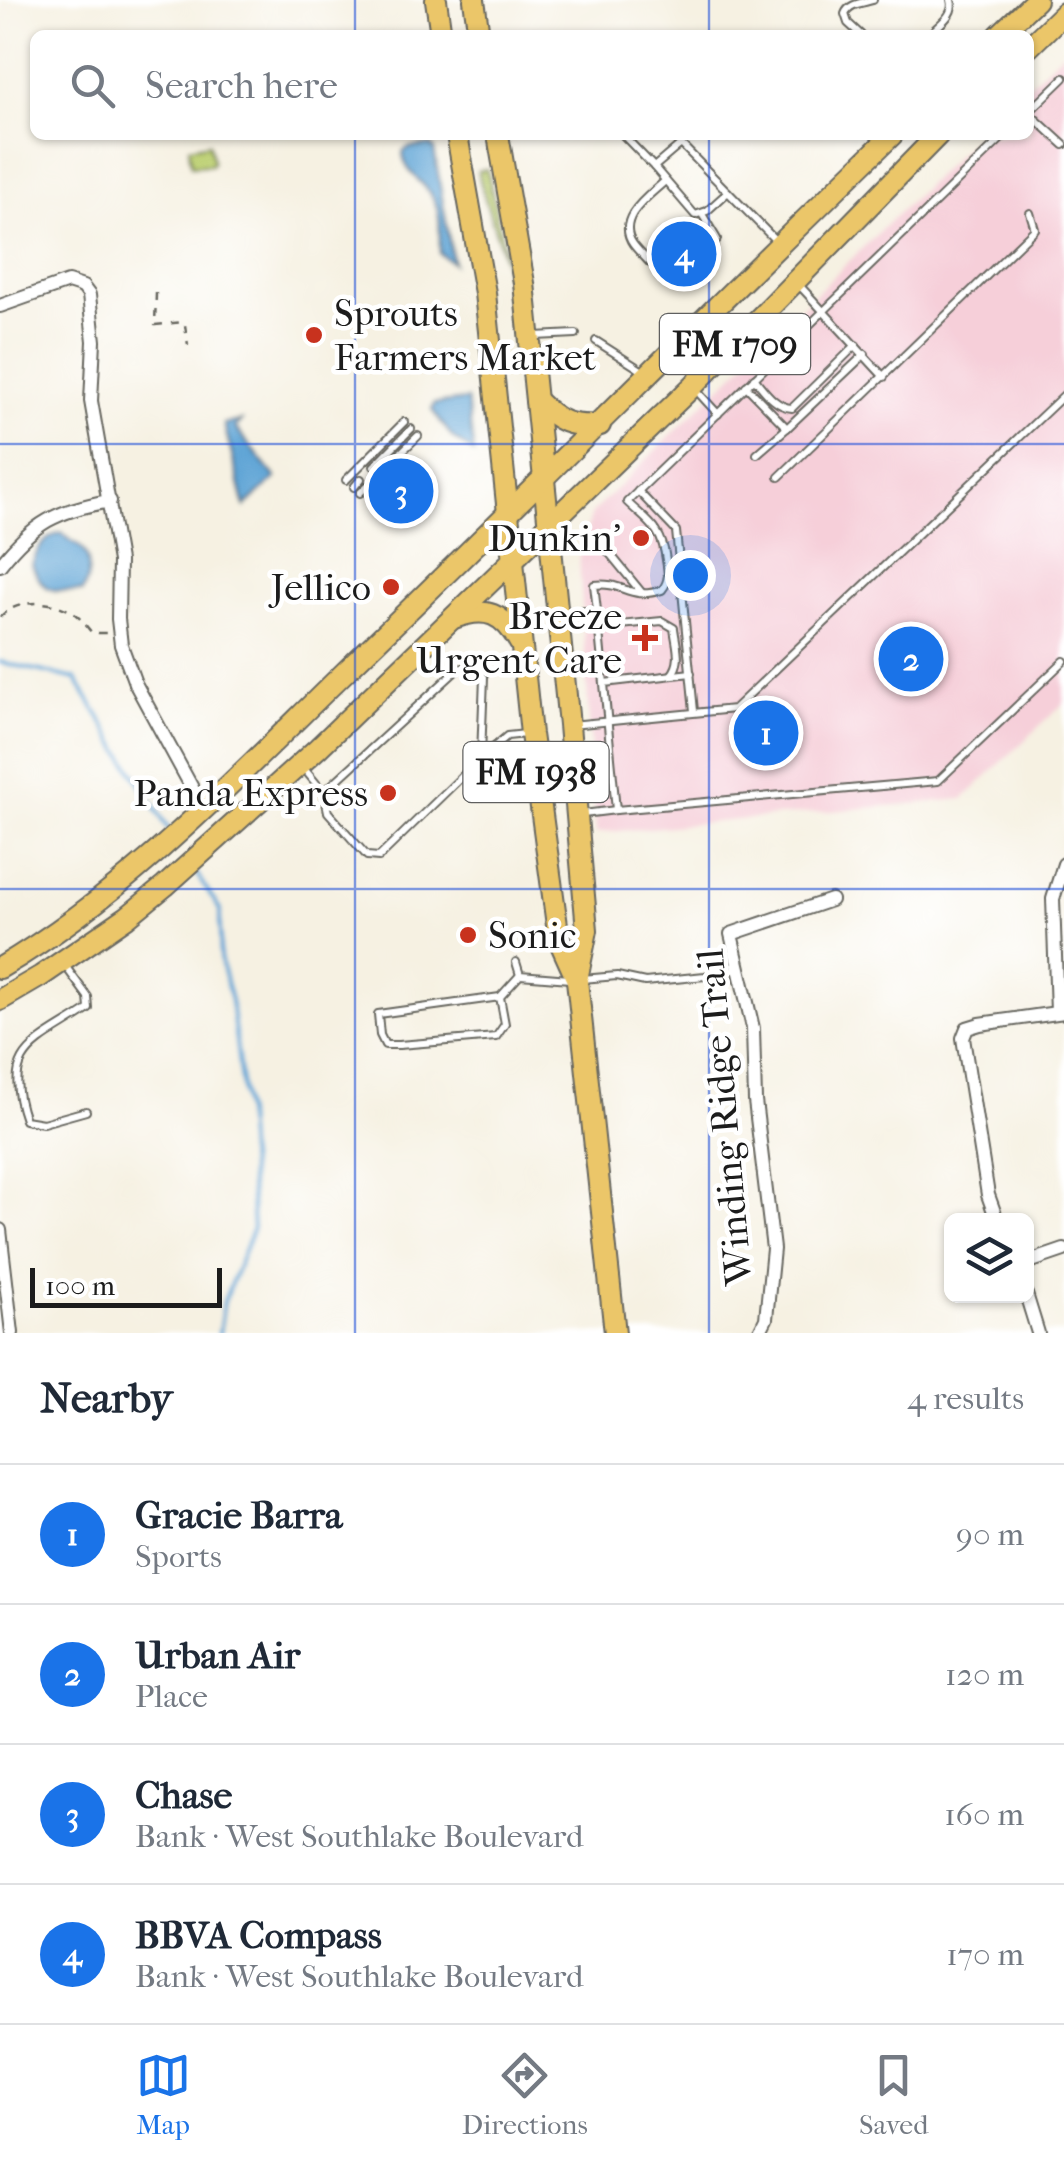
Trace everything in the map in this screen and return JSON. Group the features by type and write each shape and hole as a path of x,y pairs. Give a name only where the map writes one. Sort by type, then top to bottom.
{"main road":[{"path":"436,0 440,30"},
{"path":"474,0 478,30"},
{"path":"1004,30 1036,0"},
{"path":"1022,30 1036,0"},
{"path":"1034,42 1064,13"},
{"name":"FM 1938","path":"458,140 485,293 507,516 558,940 577,980"},
{"name":"FM 1938","path":"499,140 524,283 578,814 588,930 577,980 614,1333"},
{"name":"FM 1709","path":"0,968 75,918 156,854 507,516 886,140"},
{"path":"895,140 917,156"},
{"name":"FM 1709","path":"0,1000 127,917 300,764 692,387 933,140"},
{"path":"536,400 551,415 576,426 600,425"},
{"path":"452,618 481,612 497,616 509,624 522,648"}],"street":[{"path":"0,306 68,282 83,287 89,295 94,340 91,400 120,572 118,631 135,682 198,813"},
{"path":"0,565 19,541 46,520 110,501"},
{"path":"995,1213 984,1175 963,1038 966,1028 1060,1012 1053,899 1064,864"},
{"name":"Winding Ridge Trail","path":"759,1333 766,1318 773,1249 752,1028 731,934 831,900"},
{"path":"0,1230 12,1333"},
{"path":"1034,1260 1064,1250"},
{"path":"1029,1303 1038,1333"}],"lane":[{"path":"856,30 848,23 846,10 873,0"},
{"path":"933,30 952,12 951,0"},
{"path":"1034,108 1064,78"},
{"path":"1034,118 1064,145"},
{"path":"629,140 696,215 728,192"},
{"path":"616,810 594,585 610,583 634,595 662,590 668,583 664,540 627,502 1001,140"},
{"path":"654,167 681,144 780,246"},
{"path":"650,263 630,240 629,220 665,181"},
{"path":"780,477 1035,229 1030,213"},
{"path":"660,273 678,278 701,264 713,250 717,239 702,214"},
{"path":"796,282 884,376"},
{"path":"528,336 576,334"},
{"path":"596,342 650,375"},
{"path":"754,378 774,401 792,408 856,345"},
{"path":"757,454 865,354"},
{"path":"746,386 787,428"},
{"path":"692,387 718,414"},
{"path":"569,725 734,709 1064,395"},
{"path":"346,480 404,422"},
{"path":"377,470 414,432"},
{"path":"357,490 364,483"},
{"path":"638,491 676,530 694,712"},
{"path":"602,544 643,594"},
{"path":"557,614 597,610"},
{"path":"599,627 662,621 674,628 678,668 671,676"},
{"path":"578,814 938,781 1064,661"},
{"path":"324,792 458,669 471,666 484,677 481,758"},
{"path":"604,683 691,673"},
{"path":"300,764 324,792 328,812 367,856 379,858 507,736 532,734"},
{"path":"62,962 88,997 89,1009 24,1056 16,1069 17,1096 25,1120 44,1123 86,1111"},
{"path":"516,962 520,974"},
{"path":"520,974 577,980 617,976 645,982 738,970"},
{"path":"500,997 506,1024 496,1037 385,1045 380,1035 378,1014 500,997 520,974"}],"path":[{"path":"156,293 156,325 183,322 188,345"},
{"path":"0,618 19,605 46,604 78,616 92,633 118,631"}],"shaded area":[{"path":"1064,51 1064,703 963,799 596,833 579,557 592,513 973,140 1034,140 1034,80"}],"green space":[{"path":"209,143 211,165 191,166 189,147"},
{"path":"487,169 511,282 508,283 478,171"}],"water":[{"path":"430,145 434,149 453,263 440,254 436,204 404,160 403,152 408,148"},
{"path":"467,400 474,453 453,438 432,410 434,404"},
{"path":"241,421 235,427 276,478 245,507 224,424"},
{"path":"63,533 81,547 88,560 88,577 82,592 50,589 32,565 43,544"}],"waterway":[{"path":"0,662 76,679 169,830"},
{"path":"193,868 220,910 220,958 231,1001 245,1114 253,1228 224,1301 219,1333"}],"place":[{"name":"BBVA Compass","path":"684,254"},
{"name":"Sprouts Farmers Market","path":"314,335"},
{"name":"Chase","path":"401,491"},
{"name":"Dunkin'","path":"641,538"},
{"name":"Jellico","path":"391,587"},
{"name":"Breeze Urgent Care","path":"645,638"},
{"name":"Urban Air","path":"911,659"},
{"name":"Gracie Barra","path":"766,733"},
{"name":"Panda Express","path":"388,793"},
{"name":"Sonic","path":"468,935"}]}
